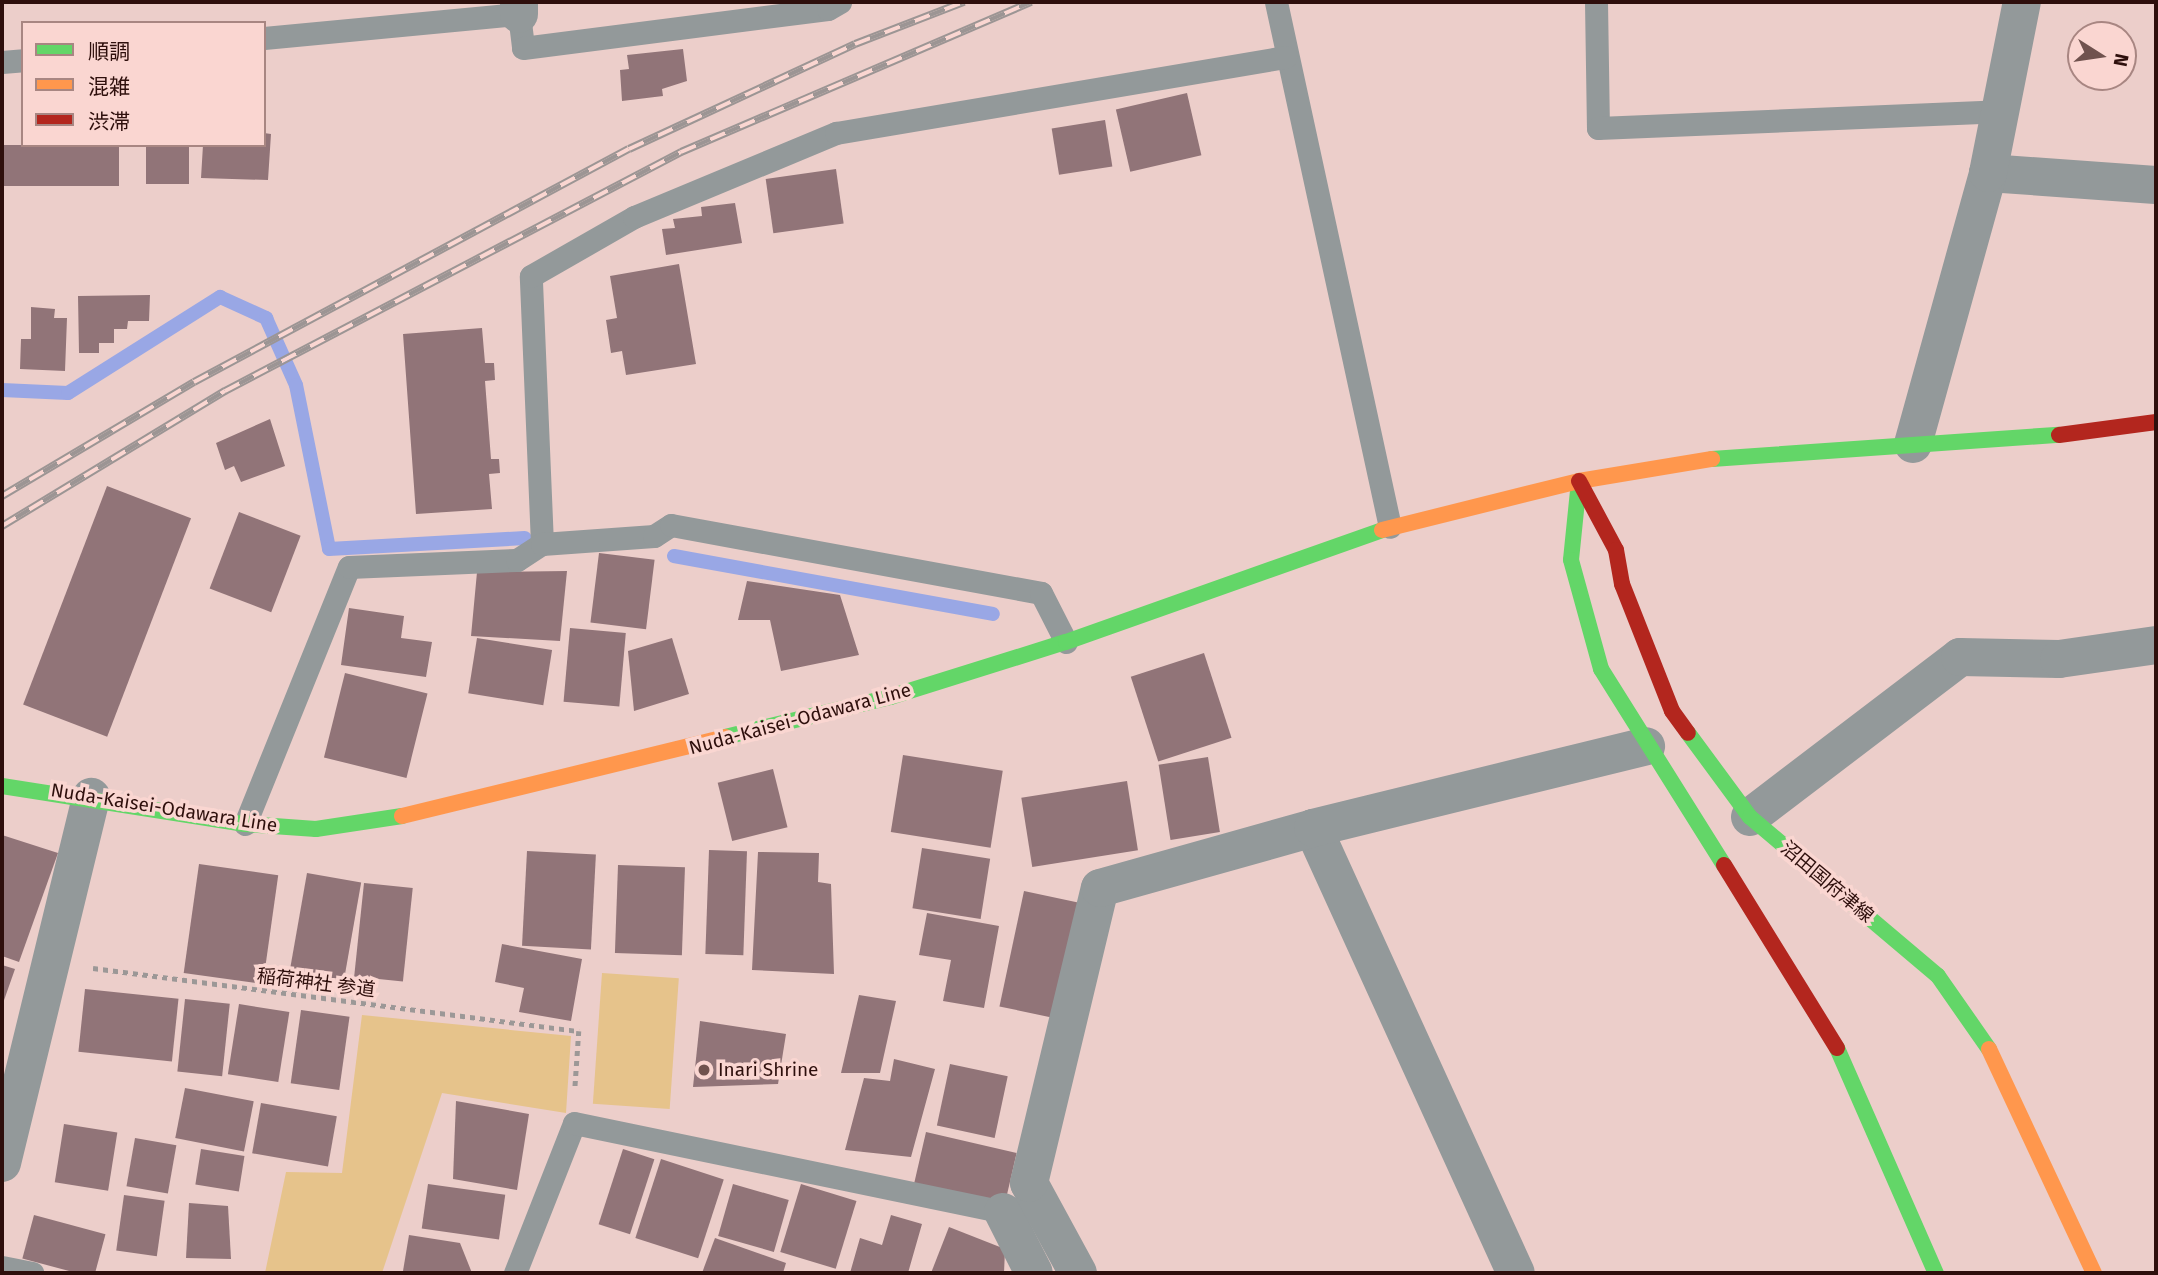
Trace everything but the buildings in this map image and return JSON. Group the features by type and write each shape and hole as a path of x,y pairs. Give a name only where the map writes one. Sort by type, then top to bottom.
{"main road":[{"path":"1936,1273 1832,1037 1646,746 1601,669 1571,560 1579,481 1750,453 2025,440 2156,422"},
{"name":"Nuda-Kaisei-Odawara Line","path":"2,786 91,797 246,824 316,829 442,810 890,697 1066,642 1390,527 1579,481"},
{"name":"沼田国府津線","path":"1579,481 1616,550 1622,584 1672,710 1750,817 1938,976 1996,1059 2094,1273"}],"street":[{"path":"1913,444 1988,173 2022,2"},
{"path":"1988,173 2156,185"},
{"path":"1750,817 1960,657 2059,659 2156,645"},
{"path":"1079,1273 1029,1183 1100,888 1314,828 1646,746"},
{"path":"2,1163 91,797"},
{"path":"1314,828 1516,1273"},
{"path":"1003,1212 1034,1273"}],"lane":[{"path":"266,38 519,8 523,48 828,9 840,2"},
{"path":"1276,2 1390,527"},
{"path":"1596,2 1598,128 1999,111"},
{"path":"542,544 531,276 635,217 836,133 1286,57"},
{"path":"2,62 21,60"},
{"path":"246,824 349,567 517,560 542,544 654,536 671,525 1041,593 1066,642"},
{"path":"515,1273 573,1123 1003,1212 1048,1217"},
{"path":"2,1267 32,1273"}],"path":[{"name":"稲荷神社 参道","path":"51,962 579,1031 573,1123"}],"shaded area":[{"path":"602,973 679,978 670,1109 593,1104"},
{"path":"362,1015 571,1036 566,1113 442,1093 382,1273 265,1273 286,1172 342,1173"}],"waterway":[{"path":"2,390 68,393 220,297 266,318 296,385 329,549 525,538"},
{"path":"674,556 993,614"}],"railway":[{"path":"2,496 194,382 629,149 855,44 964,2"},
{"path":"2,526 225,391 681,152 1031,2"}],"traffic: fast":[{"path":"1712,459 2059,435"},
{"path":"1579,481 1571,560 1601,669 1724,865"},
{"path":"725,737 890,697 1066,642 1382,530"},
{"path":"1688,733 1750,817 1938,976 1989,1049"},
{"path":"2,786 245,824 316,829 402,816"},
{"path":"1837,1048 1936,1273"}],"traffic: slow":[{"path":"1382,530 1579,481 1712,459"},
{"path":"402,816 725,737"},
{"path":"1989,1049 2094,1273"}],"traffic: jam":[{"path":"2059,435 2156,422"},
{"path":"1579,481 1616,550 1622,584 1672,711 1688,733"},
{"path":"1724,865 1837,1048"}],"place":[{"name":"Inari Shrine","path":"704,1070"}]}
